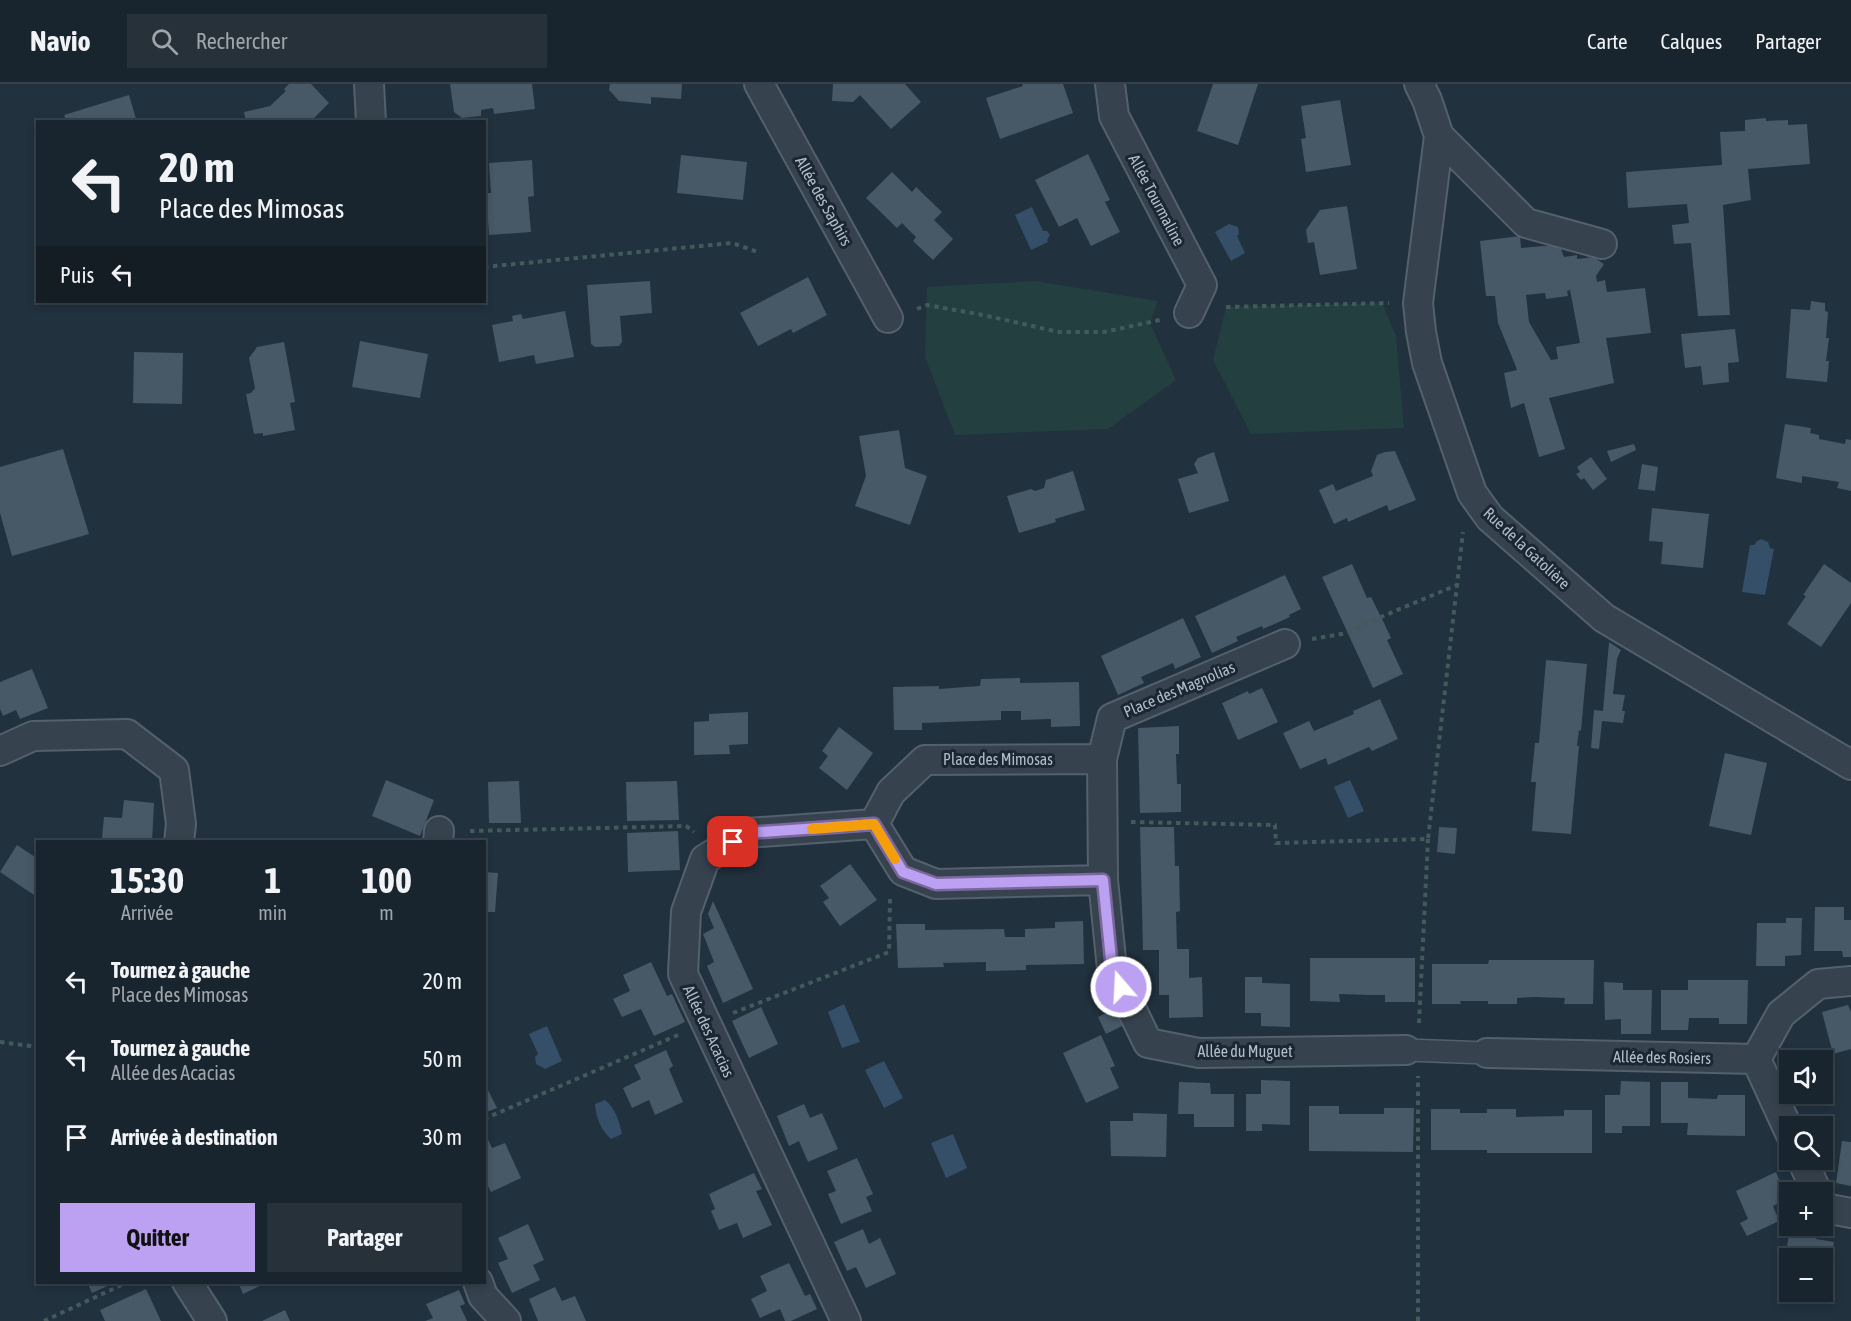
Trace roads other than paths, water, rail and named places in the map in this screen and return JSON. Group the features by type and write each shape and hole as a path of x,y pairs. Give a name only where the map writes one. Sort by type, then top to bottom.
{"street":[{"path":"369,84 371,120"},
{"name":"Allée des Saphirs","path":"759,84 888,318"},
{"name":"Allée Tourmaline","path":"1110,84 1114,116 1202,285 1189,313"},
{"name":"Rue de la Gatolière","path":"1419,84 1427,100 1438,136 1418,303 1421,332 1427,363 1472,493 1490,518 1604,618 1842,760"},
{"path":"1438,136 1526,223 1602,244"},
{"name":"Place des Magnolias","path":"1102,759 1112,718 1285,644"},
{"path":"0,751 33,736 127,734 174,770 181,824 179,840"},
{"path":"874,824 903,872 936,884 1103,880 1102,759"},
{"name":"Place des Mimosas","path":"874,824 891,792 925,760 1102,759"},
{"name":"Allée des Acacias","path":"846,1321 683,974 686,912 705,859 747,833 874,824"},
{"name":"Allée du Muguet","path":"1103,880 1112,969 1148,1043 1199,1053 1412,1050"},
{"path":"1782,1116 1756,1059 1780,1014 1818,984 1851,981"},
{"path":"1412,1050 1487,1053"},
{"name":"Allée des Rosiers","path":"1487,1053 1756,1059"},
{"path":"1833,1210 1851,1213"},
{"path":"188,1284 212,1321"},
{"path":"478,1284 483,1296 506,1321"}],"water":[{"path":"1032,207 1043,231 1047,231 1050,235 1048,242 1031,250 1015,215"},
{"path":"1229,224 1238,227 1237,236 1245,253 1231,261 1215,232"},
{"path":"1761,539 1768,542 1770,548 1774,549 1765,595 1742,592 1750,545 1754,545"},
{"path":"1350,780 1364,811 1348,818 1334,787"},
{"path":"844,1004 860,1042 842,1048 828,1012"},
{"path":"547,1026 562,1061 545,1069 536,1064 535,1057 538,1054 529,1034"},
{"path":"884,1061 903,1098 884,1108 865,1070"},
{"path":"605,1100 614,1111 622,1134 611,1139 602,1128 595,1104"},
{"path":"953,1134 967,1168 946,1178 931,1143"}]}
